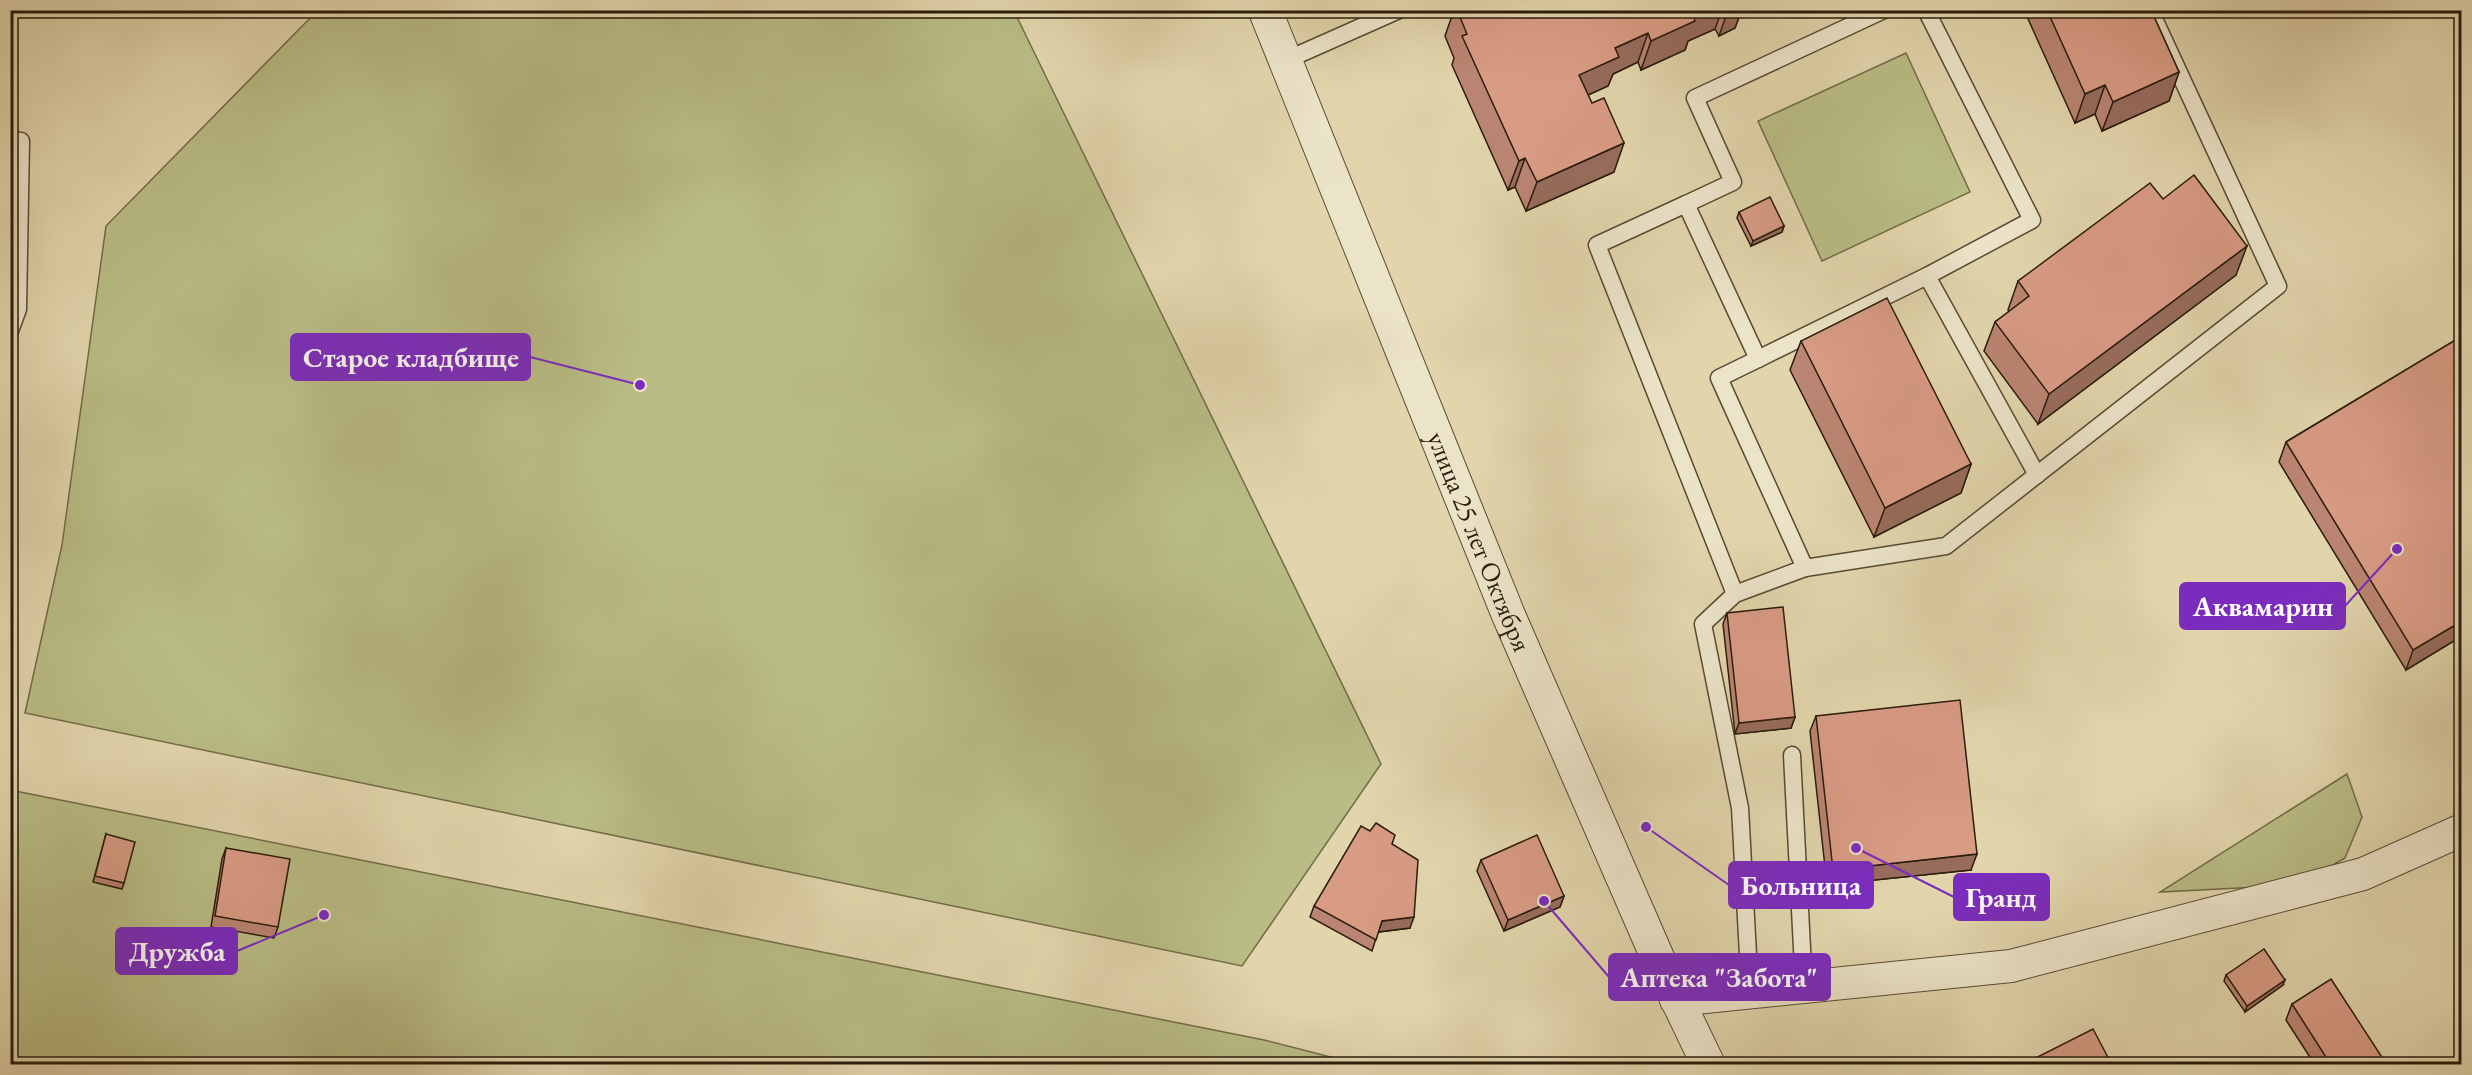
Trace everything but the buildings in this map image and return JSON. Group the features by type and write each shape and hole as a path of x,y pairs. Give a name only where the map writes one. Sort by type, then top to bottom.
{"street":[{"name":"улица 25 лет Октября","path":"1265,10 1508,614 1676,999 1708,1065"},
{"path":"1676,999 2011,966 2363,874 2462,830"}],"lane":[{"path":"1284,61 1399,10"},
{"path":"1735,594 1597,244 1733,182 1695,98 1884,10"},
{"path":"1805,568 1719,378 1927,276 2032,220 1926,10"},
{"path":"1750,992 1740,808 1703,624 1735,594 1805,568 1946,546 2278,286 2150,10"},
{"path":"10,140 21,141 18,309 10,331"},
{"path":"1686,204 1758,359"},
{"path":"1927,276 2037,475"},
{"path":"1792,755 1803,987"}],"green space":[{"path":"317,11 1014,11 1381,764 1242,966 25,713 62,545 106,226"},
{"path":"1906,53 1970,192 1822,261 1758,121"},
{"path":"2347,774 2362,817 2345,858 2299,885 2160,892"},
{"path":"10,790 1264,1040 1358,1064 11,1064"}],"place":[{"name":"Старое кладбище","path":"640,385"},
{"name":"Аквамарин","path":"2397,549"},
{"name":"Больница","path":"1646,827"},
{"name":"Гранд","path":"1856,848"},
{"name":"Аптека \"Забота\"","path":"1544,901"},
{"name":"Дружба","path":"324,915"}]}
